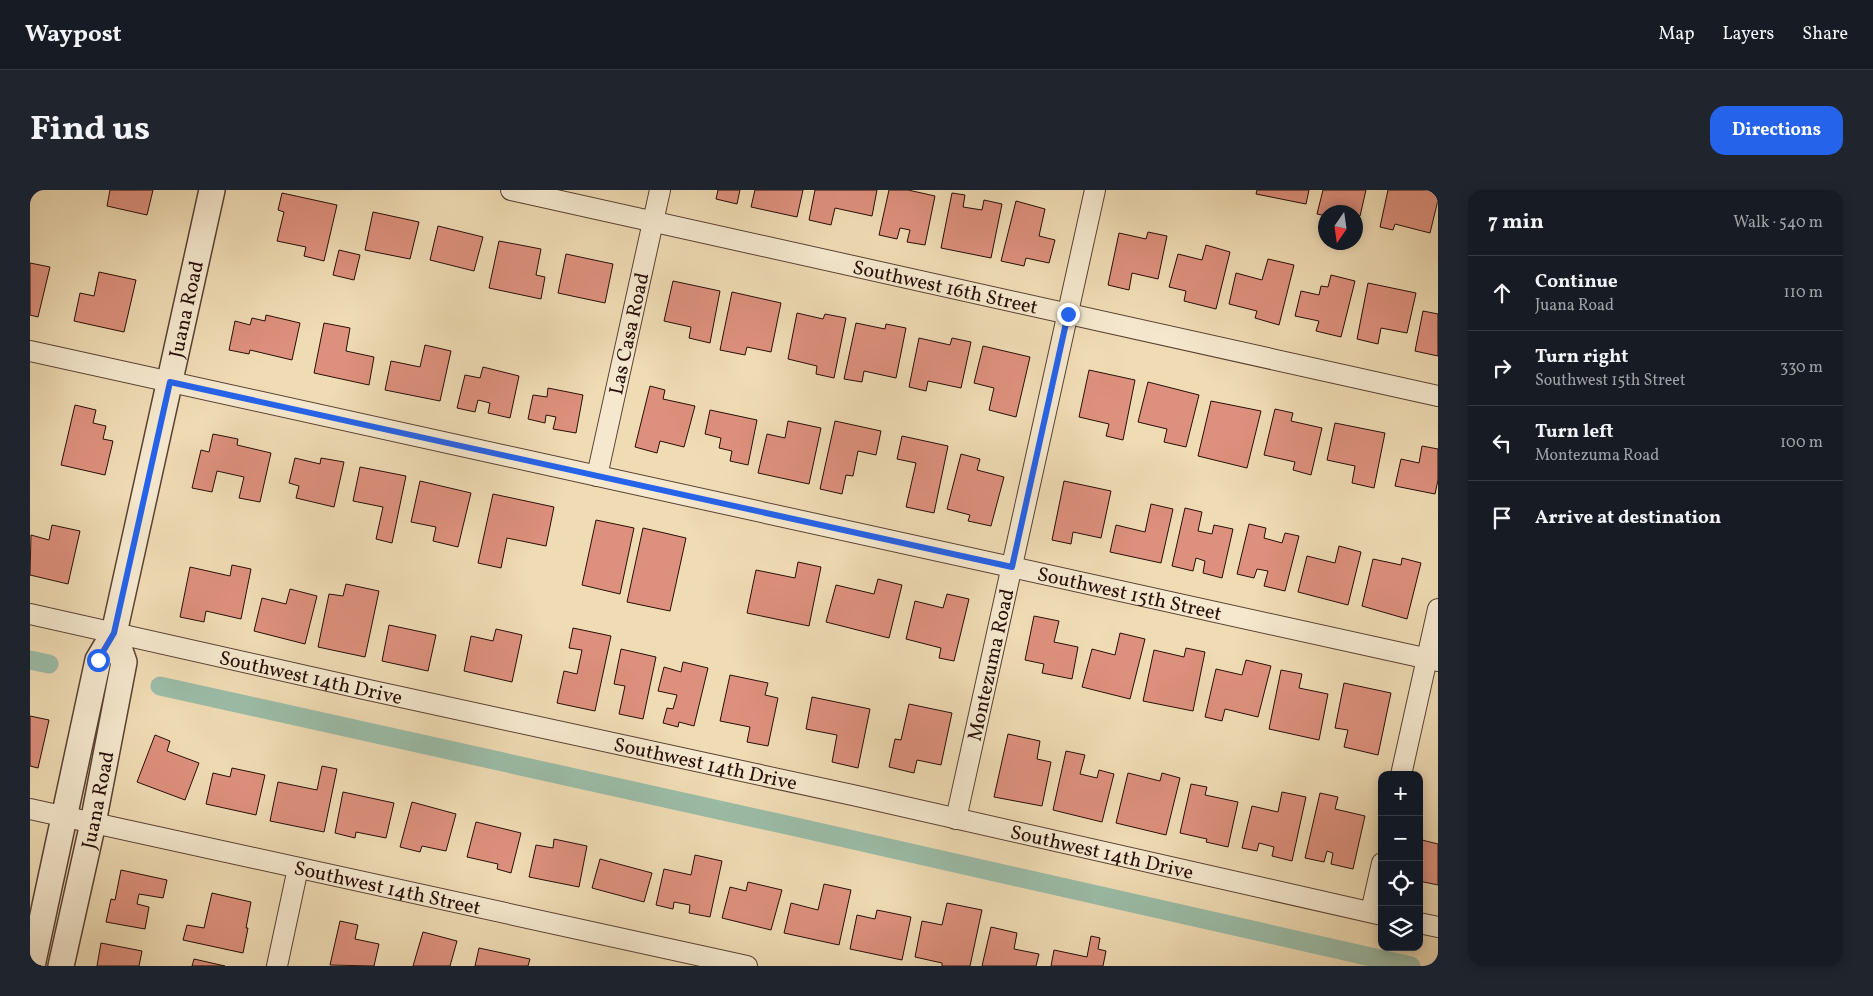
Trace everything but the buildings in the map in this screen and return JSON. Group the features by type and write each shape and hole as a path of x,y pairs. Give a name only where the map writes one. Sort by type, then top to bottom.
{"street":[{"name":"Juana Road","path":"32,966 98,660 114,633 212,190"},
{"name":"Southwest 16th Street","path":"511,190 1438,396"},
{"name":"Las Casa Road","path":"597,476 660,190"},
{"name":"Montezuma Road","path":"956,819 1095,190"},
{"name":"Southwest 15th Street","path":"30,351 1433,660"},
{"path":"1402,771 1433,660 1438,609"},
{"name":"Southwest 14th Drive","path":"30,614 373,692 956,819 1376,914"},
{"name":"Juana Road","path":"61,966 93,823 124,662 114,633"},
{"name":"Southwest 14th Street","path":"30,809 747,966"},
{"path":"277,966 298,868"},
{"path":"1376,914 1378,897"},
{"path":"1423,924 1438,927"}],"waterway":[{"path":"30,660 49,664"},
{"path":"160,686 1411,966"}],"route":[{"path":"98,660 114,633 170,382 1012,567 1068,314"}]}
